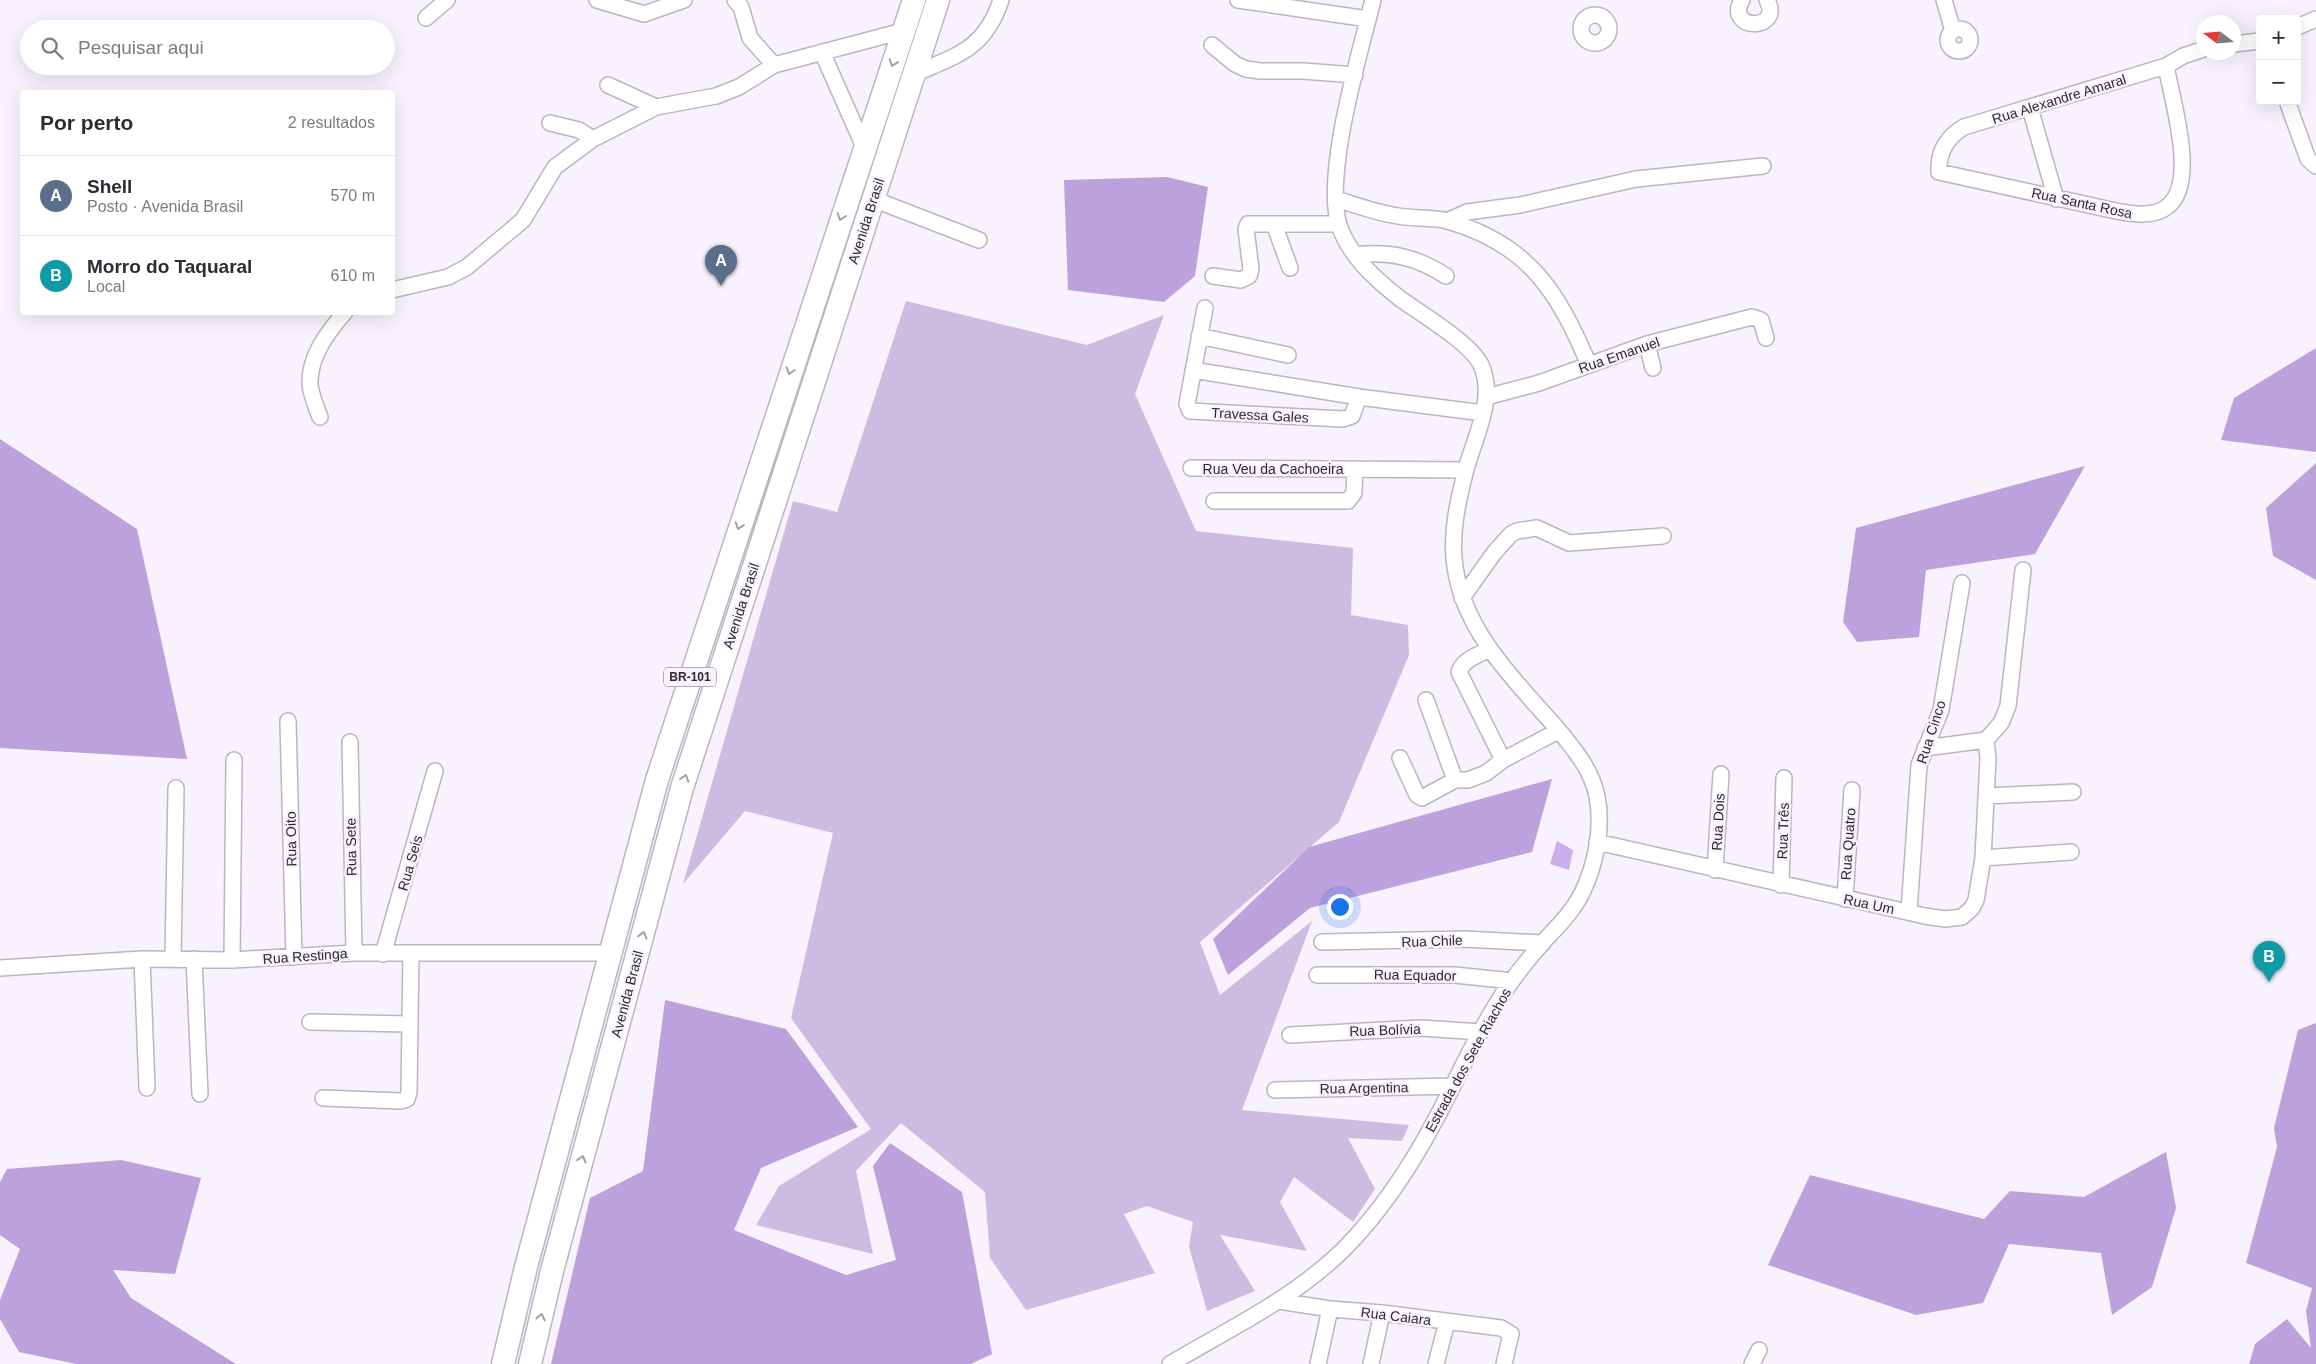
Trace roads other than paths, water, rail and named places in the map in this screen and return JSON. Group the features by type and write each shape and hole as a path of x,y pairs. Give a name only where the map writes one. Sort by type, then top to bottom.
{"highway":[{"name":"Avenida Brasil","path":"503,1364 526,1267 656,780 914,0"},
{"name":"Avenida Brasil","path":"530,1364 552,1271 682,788 938,0"}],"street":[{"path":"426,18 447,0"},
{"path":"597,0 644,14 684,0"},
{"path":"735,0 741,7 750,38 774,66"},
{"path":"914,74 951,58 979,40 993,20 1001,0"},
{"path":"1238,0 1368,19"},
{"name":"Estrada dos Sete Riachos","path":"1170,1364 1279,1301 1338,1255 1378,1210 1435,1122 1481,1032 1512,981 1542,943 1565,919 1579,899 1588,879 1597,842 1597,796 1582,758 1490,649 1472,621 1462,598 1455,568 1453,537 1466,470 1486,397 1483,369 1471,351 1375,279 1355,255 1338,224 1336,200 1338,157 1373,0"},
{"path":"1742,0 1739,9 1740,14 1744,21 1751,24 1761,23 1768,16 1770,7 1767,0"},
{"path":"1944,0 1953,31"},
{"path":"2301,25 2316,19"},
{"path":"395,289 448,277 468,267 524,220 546,179 555,167 593,139 656,107 727,92 774,66 904,31"},
{"path":"2241,43 2256,41"},
{"path":"1212,45 1235,64 1246,69 1355,75"},
{"path":"822,52 864,147"},
{"name":"Rua Alexandre Amaral","path":"1939,172 1941,154 1946,143 1955,132 1964,127 2166,66 2196,52"},
{"name":"Rua Santa Rosa","path":"1939,172 2056,199 2139,215 2157,212 2167,207 2176,197 2182,182 2184,164 2166,66"},
{"path":"608,85 656,107"},
{"path":"2289,105 2312,163"},
{"path":"2030,108 2056,199"},
{"path":"550,123 579,130 593,139"},
{"path":"1447,221 1468,212 1520,205 1636,179 1763,166"},
{"path":"873,199 979,240"},
{"path":"1336,200 1393,215 1447,221 1498,240 1515,251 1538,274 1557,301 1576,333 1588,365"},
{"path":"1213,276 1241,280 1249,276 1246,229 1250,223 1338,224"},
{"path":"1274,224 1290,268"},
{"path":"1355,255 1402,256 1430,266 1446,276"},
{"name":"Travessa Gales","path":"1204,308 1187,404 1190,411 1343,419 1352,416 1359,397"},
{"path":"320,417 310,383 313,363 320,345 343,315"},
{"name":"Rua Emanuel","path":"1486,397 1520,389 1647,344 1752,316 1761,320 1766,338"},
{"path":"1199,336 1288,355"},
{"path":"1647,344 1653,368"},
{"name":"Travessa Gales","path":"1193,370 1359,397 1483,413"},
{"name":"Rua Veu da Cachoeira","path":"1191,468 1466,470"},
{"name":"Rua Veu da Cachoeira","path":"1214,501 1348,501 1354,492 1355,469"},
{"path":"1462,598 1494,553 1511,534 1517,531 1537,528 1569,543 1663,536"},
{"path":"1925,748 1986,740 2002,723 2008,706 2023,570"},
{"name":"Rua Cinco","path":"1909,912 1918,776 1925,748 1932,737 1941,710 1962,583"},
{"path":"1490,649 1461,665 1459,672 1504,760"},
{"path":"1426,700 1455,780"},
{"name":"Rua Oito","path":"288,721 294,957"},
{"path":"1400,758 1417,795 1422,798 1455,780 1468,780 1486,774 1504,760 1558,731"},
{"name":"Rua Um","path":"1597,842 1844,899 1945,919 1962,917 1972,908 1976,900 1983,858 1988,758 1986,740"},
{"name":"Rua Sete","path":"350,742 354,953"},
{"path":"232,960 234,760"},
{"name":"Rua Seis","path":"383,954 435,771"},
{"name":"Rua Dois","path":"1716,870 1720,774"},
{"name":"Rua Três","path":"1781,885 1784,778"},
{"path":"173,958 176,788"},
{"name":"Rua Quatro","path":"1844,899 1852,790"},
{"path":"1986,796 2073,792"},
{"path":"1983,858 2071,852"},
{"name":"Rua Chile","path":"1322,942 1464,939 1542,943"},
{"name":"Rua Restinga","path":"0,968 142,959 232,960 354,953 610,954"},
{"path":"323,1098 405,1100 409,1092 411,954"},
{"path":"142,959 148,1088"},
{"path":"194,959 200,1094"},
{"name":"Rua Equador","path":"1317,975 1455,975 1512,981"},
{"path":"310,1022 409,1024"},
{"name":"Rua Bolívia","path":"1290,1035 1421,1028 1481,1032"},
{"name":"Rua Argentina","path":"1275,1090 1453,1086"},
{"name":"Rua Caiara","path":"1279,1301 1330,1309 1382,1313 1498,1327 1511,1334 1504,1364"},
{"path":"1318,1364 1330,1309"},
{"path":"1371,1364 1382,1313"},
{"path":"1436,1364 1446,1322"},
{"path":"1752,1364 1759,1350"}],"place":[{"name":"Shell","path":"721,286"},
{"name":"Morro do Taquaral","path":"2269,982"}]}
